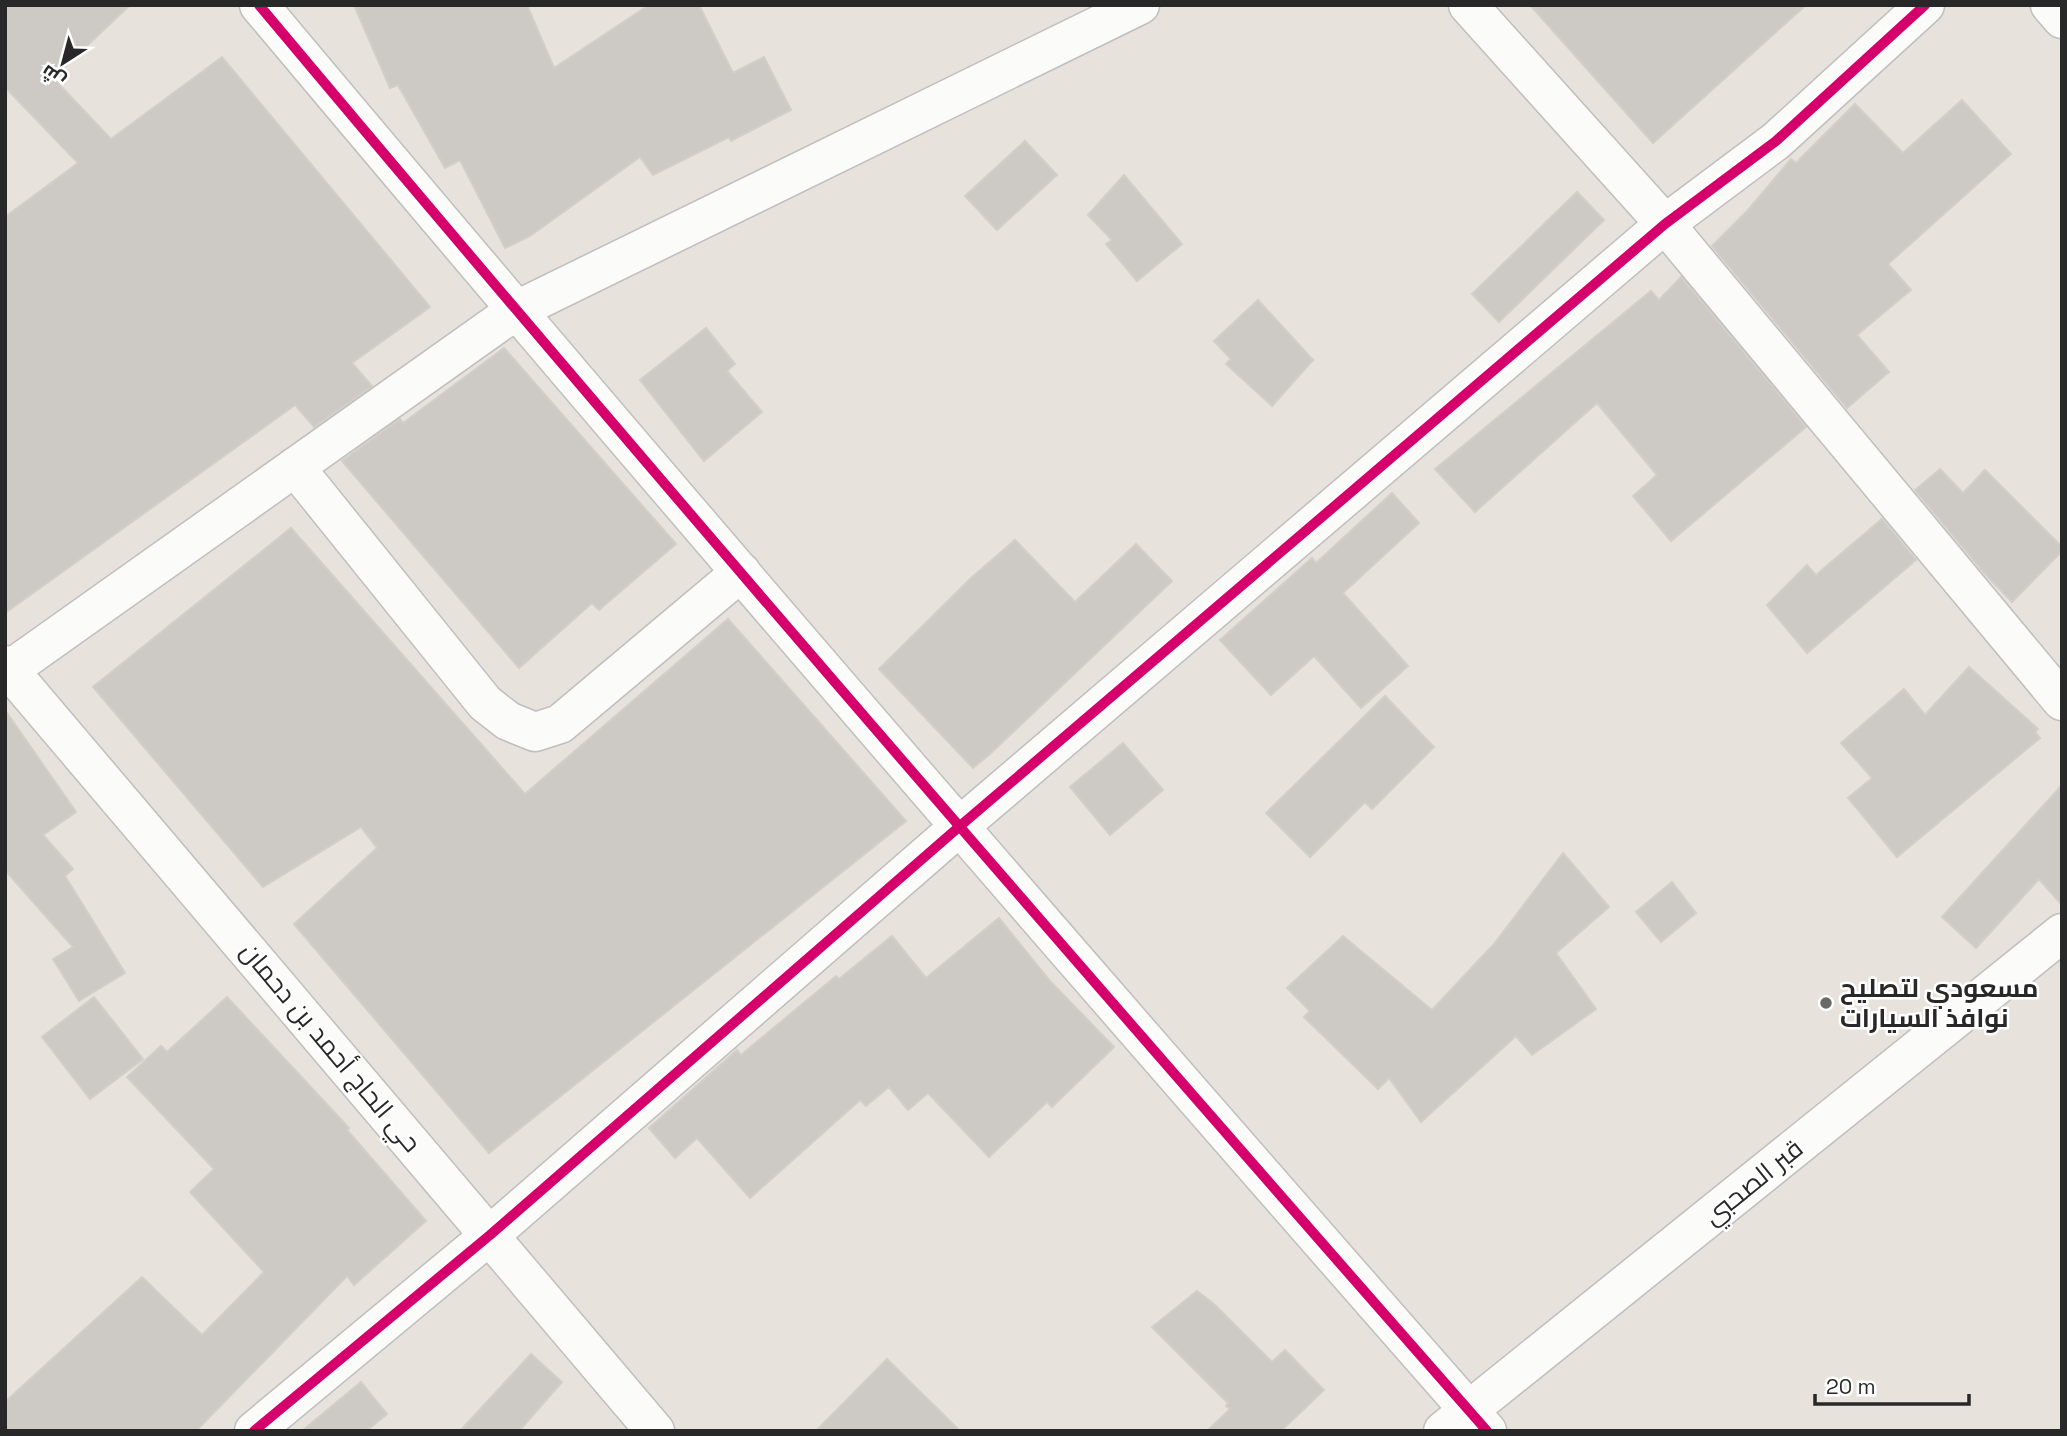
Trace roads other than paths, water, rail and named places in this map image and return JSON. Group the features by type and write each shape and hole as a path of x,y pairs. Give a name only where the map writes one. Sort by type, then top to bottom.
{"street":[{"path":"259,5 515,310 960,826 1466,1424"},
{"path":"7,669 515,310 1140,5"},
{"path":"1468,5 1665,224 2062,701"},
{"path":"254,1431 490,1235 960,826 1665,224 1776,141 1926,5"},
{"path":"2050,5 2062,19"},
{"path":"295,467 485,703 508,721 535,732 560,724 741,572"},
{"name":"حي الحاج أحمد بن دحمان","path":"7,669 655,1431"},
{"name":"قبر الصحبي","path":"1466,1424 2062,933"}],"place":[{"name":"مسعودي لتصليح نوافذ السيارات","path":"1826,1003"}]}
